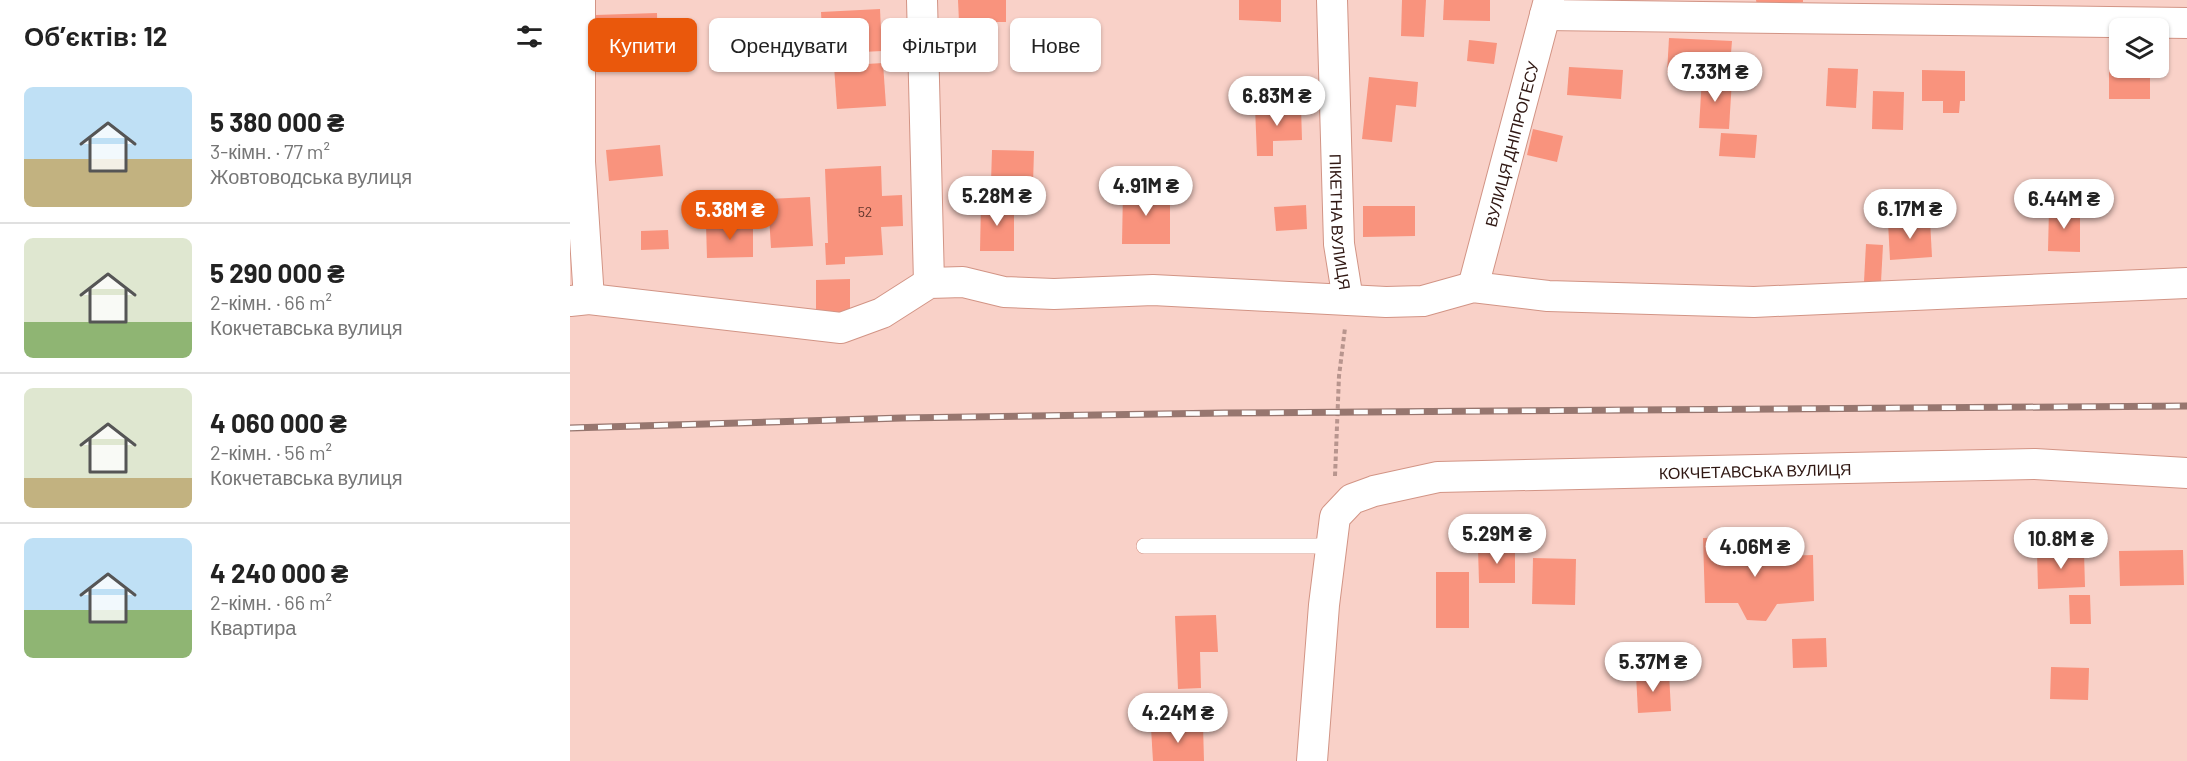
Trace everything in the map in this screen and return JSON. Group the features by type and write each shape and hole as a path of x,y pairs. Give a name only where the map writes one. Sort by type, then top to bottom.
{"street":[{"path":"580,0 579,300 841,328 882,314 929,283 963,282 1004,292 1054,294 1153,290 1348,300 1423,301 1473,287 1548,296 1754,302 2187,283"},
{"path":"922,0 929,283"},
{"name":"ПІКЕТНА ВУЛИЦЯ","path":"1332,0 1339,244 1348,300"},
{"path":"1547,7 2187,23"},
{"name":"ВУЛИЦЯ ДНІПРОГЕСУ","path":"1473,287 1547,7"},
{"name":"КОКЧЕТАВСЬКА ВУЛИЦЯ","path":"1335,517 1352,499 1438,477 2035,464 2187,473"},
{"path":"1312,761 1335,517"}],"lane":[{"path":"1144,546 1331,546"}],"path":[{"path":"1335,517 1339,376 1348,300"}],"building":[{"path":"958,0 1006,0 1006,22 998,22 998,18 959,18"},
{"path":"1239,0 1281,0 1281,22 1239,20"},
{"path":"1402,0 1426,0 1424,37 1401,36"},
{"path":"1444,0 1490,0 1490,21 1443,20"},
{"path":"1756,0 1803,0 1803,2 1757,5"},
{"path":"880,9 881,51 869,52 869,18 821,18 821,12"},
{"path":"657,13 657,18 595,18 595,15"},
{"path":"1669,38 1732,41 1729,77 1667,73"},
{"path":"1469,40 1497,43 1494,64 1467,61"},
{"path":"881,63 886,106 837,109 834,72 869,72 869,64"},
{"path":"1569,67 1623,70 1621,99 1567,95"},
{"path":"1828,68 1858,69 1856,108 1826,106"},
{"path":"1922,70 1965,71 1965,101 1960,101 1959,113 1943,113 1943,101 1922,101"},
{"path":"1369,77 1418,82 1416,107 1396,105 1392,142 1362,139"},
{"path":"1702,77 1732,79 1729,129 1699,128"},
{"path":"2109,78 2150,78 2150,99 2109,99"},
{"path":"1873,91 1904,92 1903,130 1872,129"},
{"path":"1301,106 1302,140 1273,141 1273,156 1257,156 1255,107"},
{"path":"1533,129 1563,136 1557,162 1527,155"},
{"path":"1721,133 1757,135 1755,158 1719,156"},
{"path":"660,145 663,176 609,181 606,150"},
{"path":"992,150 1034,151 1033,184 991,183"},
{"path":"881,166 882,196 902,195 903,226 881,227 883,255 845,257 845,264 826,265 825,243 828,243 825,169"},
{"path":"1123,190 1170,190 1170,244 1122,244"},
{"path":"810,197 813,246 771,248 768,199"},
{"path":"981,203 1014,204 1014,251 980,251"},
{"path":"1306,205 1307,229 1276,231 1274,207"},
{"path":"1363,206 1415,206 1415,236 1363,237"},
{"path":"2049,208 2080,209 2080,252 2048,251"},
{"path":"1930,220 1932,257 1890,260 1888,222"},
{"path":"706,224 753,224 753,257 707,258"},
{"path":"668,230 669,249 641,250 641,231"},
{"path":"1866,244 1883,245 1881,282 1864,282"},
{"path":"850,279 850,313 816,314 816,280"},
{"path":"1741,537 1742,557 1813,555 1814,601 1777,604 1766,621 1747,620 1738,603 1705,603 1703,538"},
{"path":"1478,548 1515,548 1515,583 1479,583"},
{"path":"2183,550 2184,585 2120,586 2119,551"},
{"path":"2084,551 2085,587 2038,589 2037,552"},
{"path":"1533,558 1576,559 1575,605 1532,604"},
{"path":"1436,572 1469,572 1469,628 1436,628"},
{"path":"2069,595 2090,595 2091,624 2070,624"},
{"path":"1216,615 1218,652 1200,652 1201,688 1178,689 1175,616"},
{"path":"1826,638 1827,667 1793,668 1792,639"},
{"path":"2051,667 2089,668 2088,700 2050,699"},
{"path":"1669,673 1671,711 1638,713 1636,674"},
{"path":"1203,725 1204,761 1153,761 1151,728"}],"railway":[{"path":"570,428 902,418 1224,413 2187,406"}]}
